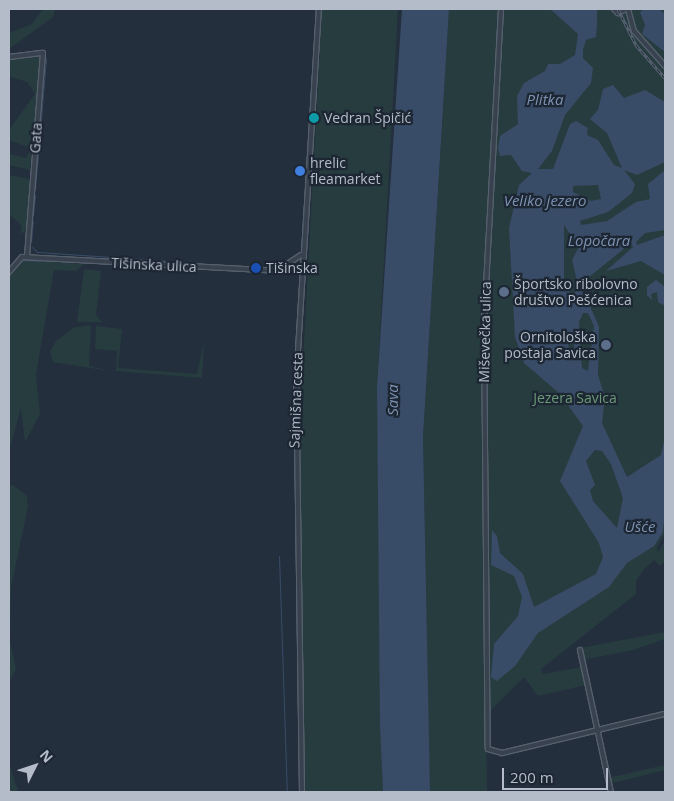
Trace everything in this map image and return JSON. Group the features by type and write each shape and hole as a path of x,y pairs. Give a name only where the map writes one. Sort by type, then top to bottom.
{"street":[{"name":"Sajmišna cesta","path":"302,792 295,522 302,254 319,9"},
{"name":"Miševečka ulica","path":"501,9 484,327 488,749 497,754 597,731"},
{"path":"614,9 618,13 627,9 634,31 665,66"},
{"name":"Gata","path":"9,57 43,53 27,257"},
{"name":"Tišinska ulica","path":"27,257 277,271 302,254"},
{"path":"9,272 16,260 27,257"},
{"path":"580,650 611,792"},
{"path":"597,731 665,714"}],"green space":[{"path":"43,9 55,9 53,17 9,49 9,33 32,24"},
{"path":"322,9 398,9 377,387 383,792 304,792 298,453"},
{"path":"449,9 499,9 482,324 487,792 430,792 423,437"},
{"name":"Jezera Savica","path":"502,9 665,9 665,534 657,547 658,552 665,541 665,561 660,566 654,560 644,569 636,581 636,594 541,669 543,674 582,667 586,685 538,696 524,677 489,712 486,325"},
{"path":"38,56 40,58 30,170 9,165 10,154 26,158 31,148 9,140 9,130 35,94 27,82 9,76 9,60"},
{"path":"9,175 30,179 27,230 20,234 22,226 9,214"},
{"path":"24,260 84,264 76,271 54,270 36,374 40,414 25,442 21,408 9,451 9,277"},
{"path":"84,269 101,271 96,315 102,322 77,322"},
{"path":"91,325 89,366 110,371 53,362 50,352 56,341 75,327"},
{"path":"96,326 122,329 118,368 197,374 204,341 202,378 116,371 117,351 95,349"},
{"path":"13,485 27,496 28,506 11,588 10,641 16,669 9,683 9,486"},
{"path":"665,632 665,639 633,650 582,660 580,648"},
{"path":"9,763 18,791 22,792 9,792"},
{"path":"665,765 665,770 621,781 610,783 608,778"}],"water":[{"name":"Sava","path":"402,9 449,9 423,437 430,792 383,792 380,725 377,387"},
{"path":"550,9 597,9 597,24 596,37 586,40 583,50 583,58 593,68 591,83 565,115 552,151 538,169 553,169 570,124 576,121 588,128 587,135 598,140 614,165 622,168 607,133 590,119 598,110 603,89 613,85 624,98 645,90 665,102 665,162 637,175 624,170 635,184 632,193 608,212 580,221 581,225 607,221 636,202 650,199 648,184 665,170 665,230 645,233 636,242 637,245 665,235 665,275 641,261 606,271 633,247 631,243 589,277 583,290 599,327 598,375 605,397 602,423 627,477 661,455 665,436 663,532 654,546 627,563 609,587 538,633 515,666 497,681 491,677 494,644 518,616 522,597 514,576 491,565 492,530 497,536 500,553 523,574 534,607 596,574 603,557 599,543 560,481 583,426 560,394 524,363 515,337 509,228 519,185 532,173 522,171 511,155 500,156 498,148 500,136 518,124 517,96 524,83 545,71 548,64 560,64 575,55 578,34","holes":["598,185 601,199 591,201 573,192 573,186","564,225 579,247 572,260 577,281 574,300 564,282","583,313 588,313 594,326 588,371 582,368 579,322","565,328 575,342 572,354 563,332","595,450 602,451 611,464 623,498 617,528 593,501 590,490 595,485 586,461"]},
{"path":"644,9 659,9 665,14 665,52 642,34 645,25 640,12"},
{"path":"656,280 665,287 665,306 658,302 657,292 651,294 652,300 647,295 647,287"}],"waterway":[{"path":"35,189 46,58"},
{"path":"33,215 35,195"},
{"path":"31,242 33,221"},
{"path":"32,247 37,252 171,261"},
{"path":"22,260 41,261"},
{"path":"9,277 11,272"},
{"path":"279,556 287,792"}],"railway":[{"path":"618,9 636,45 665,78"}],"place":[{"name":"Vedran Špičić","path":"314,118"},
{"name":"hrelic fleamarket","path":"300,171"},
{"name":"Tišinska","path":"256,268"},
{"name":"Športsko ribolovno društvo Pešćenica","path":"504,292"},
{"name":"Ornitološka postaja Savica","path":"606,345"}],"water label":[{"name":"Plitka","path":"545,100"},
{"name":"Veliko jezero","path":"545,201"},
{"name":"Lopočara","path":"599,241"},
{"name":"Ušće","path":"640,527"}]}
